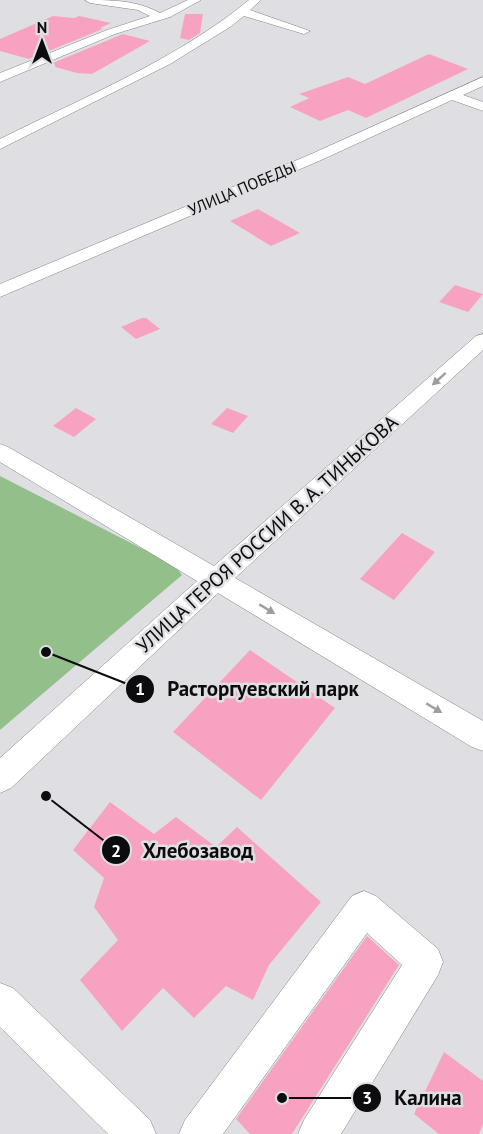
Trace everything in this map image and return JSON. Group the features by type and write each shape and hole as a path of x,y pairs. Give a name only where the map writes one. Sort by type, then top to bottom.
{"street":[{"path":"90,0 141,7 159,17"},
{"path":"0,78 111,32 159,17 196,0"},
{"path":"0,145 133,79 226,25 256,0"},
{"path":"244,12 304,31"},
{"name":"УЛИЦА ПОБЕДЫ","path":"0,291 314,158 483,81"},
{"path":"450,95 483,107"},
{"name":"УЛИЦА ГЕРОЯ РОССИИ В. А. ТИНЬКОВА","path":"0,778 216,579 483,340"},
{"path":"0,452 483,737"},
{"path":"199,1134 364,908 425,962 318,1134"},
{"path":"0,1001 136,1134"}],"green space":[{"path":"0,476 174,565 182,575 0,730"}],"building":[{"path":"185,14 203,14 200,33 189,40 180,38"},
{"path":"53,16 74,18 79,16 111,23 100,28 103,29 29,59 0,51 0,39"},
{"path":"123,34 150,41 92,74 77,73 48,65"},
{"path":"429,54 468,69 366,118 348,110 320,121 290,107 309,98 299,94 348,77 365,84"},
{"path":"258,209 300,233 271,246 230,221"},
{"path":"455,285 483,294 468,312 439,302"},
{"path":"146,318 160,329 136,339 121,327"},
{"path":"76,408 96,419 74,437 53,426"},
{"path":"227,408 248,416 233,433 211,424"},
{"path":"402,533 435,552 394,600 360,579"},
{"path":"250,650 335,708 261,800 173,732"},
{"path":"110,802 154,834 176,817 216,847 237,827 321,902 269,965 253,1000 226,986 194,1018 163,988 122,1031 80,980 118,940 94,907 104,878 73,850"},
{"path":"367,936 399,965 292,1134 250,1134 236,1119"},
{"path":"444,1052 483,1081 483,1124 479,1134 439,1134 414,1114"}],"place":[{"name":"Расторгуевский парк","path":"46,652"},
{"name":"Хлебозавод","path":"46,796"},
{"name":"Калина","path":"282,1098"}]}
